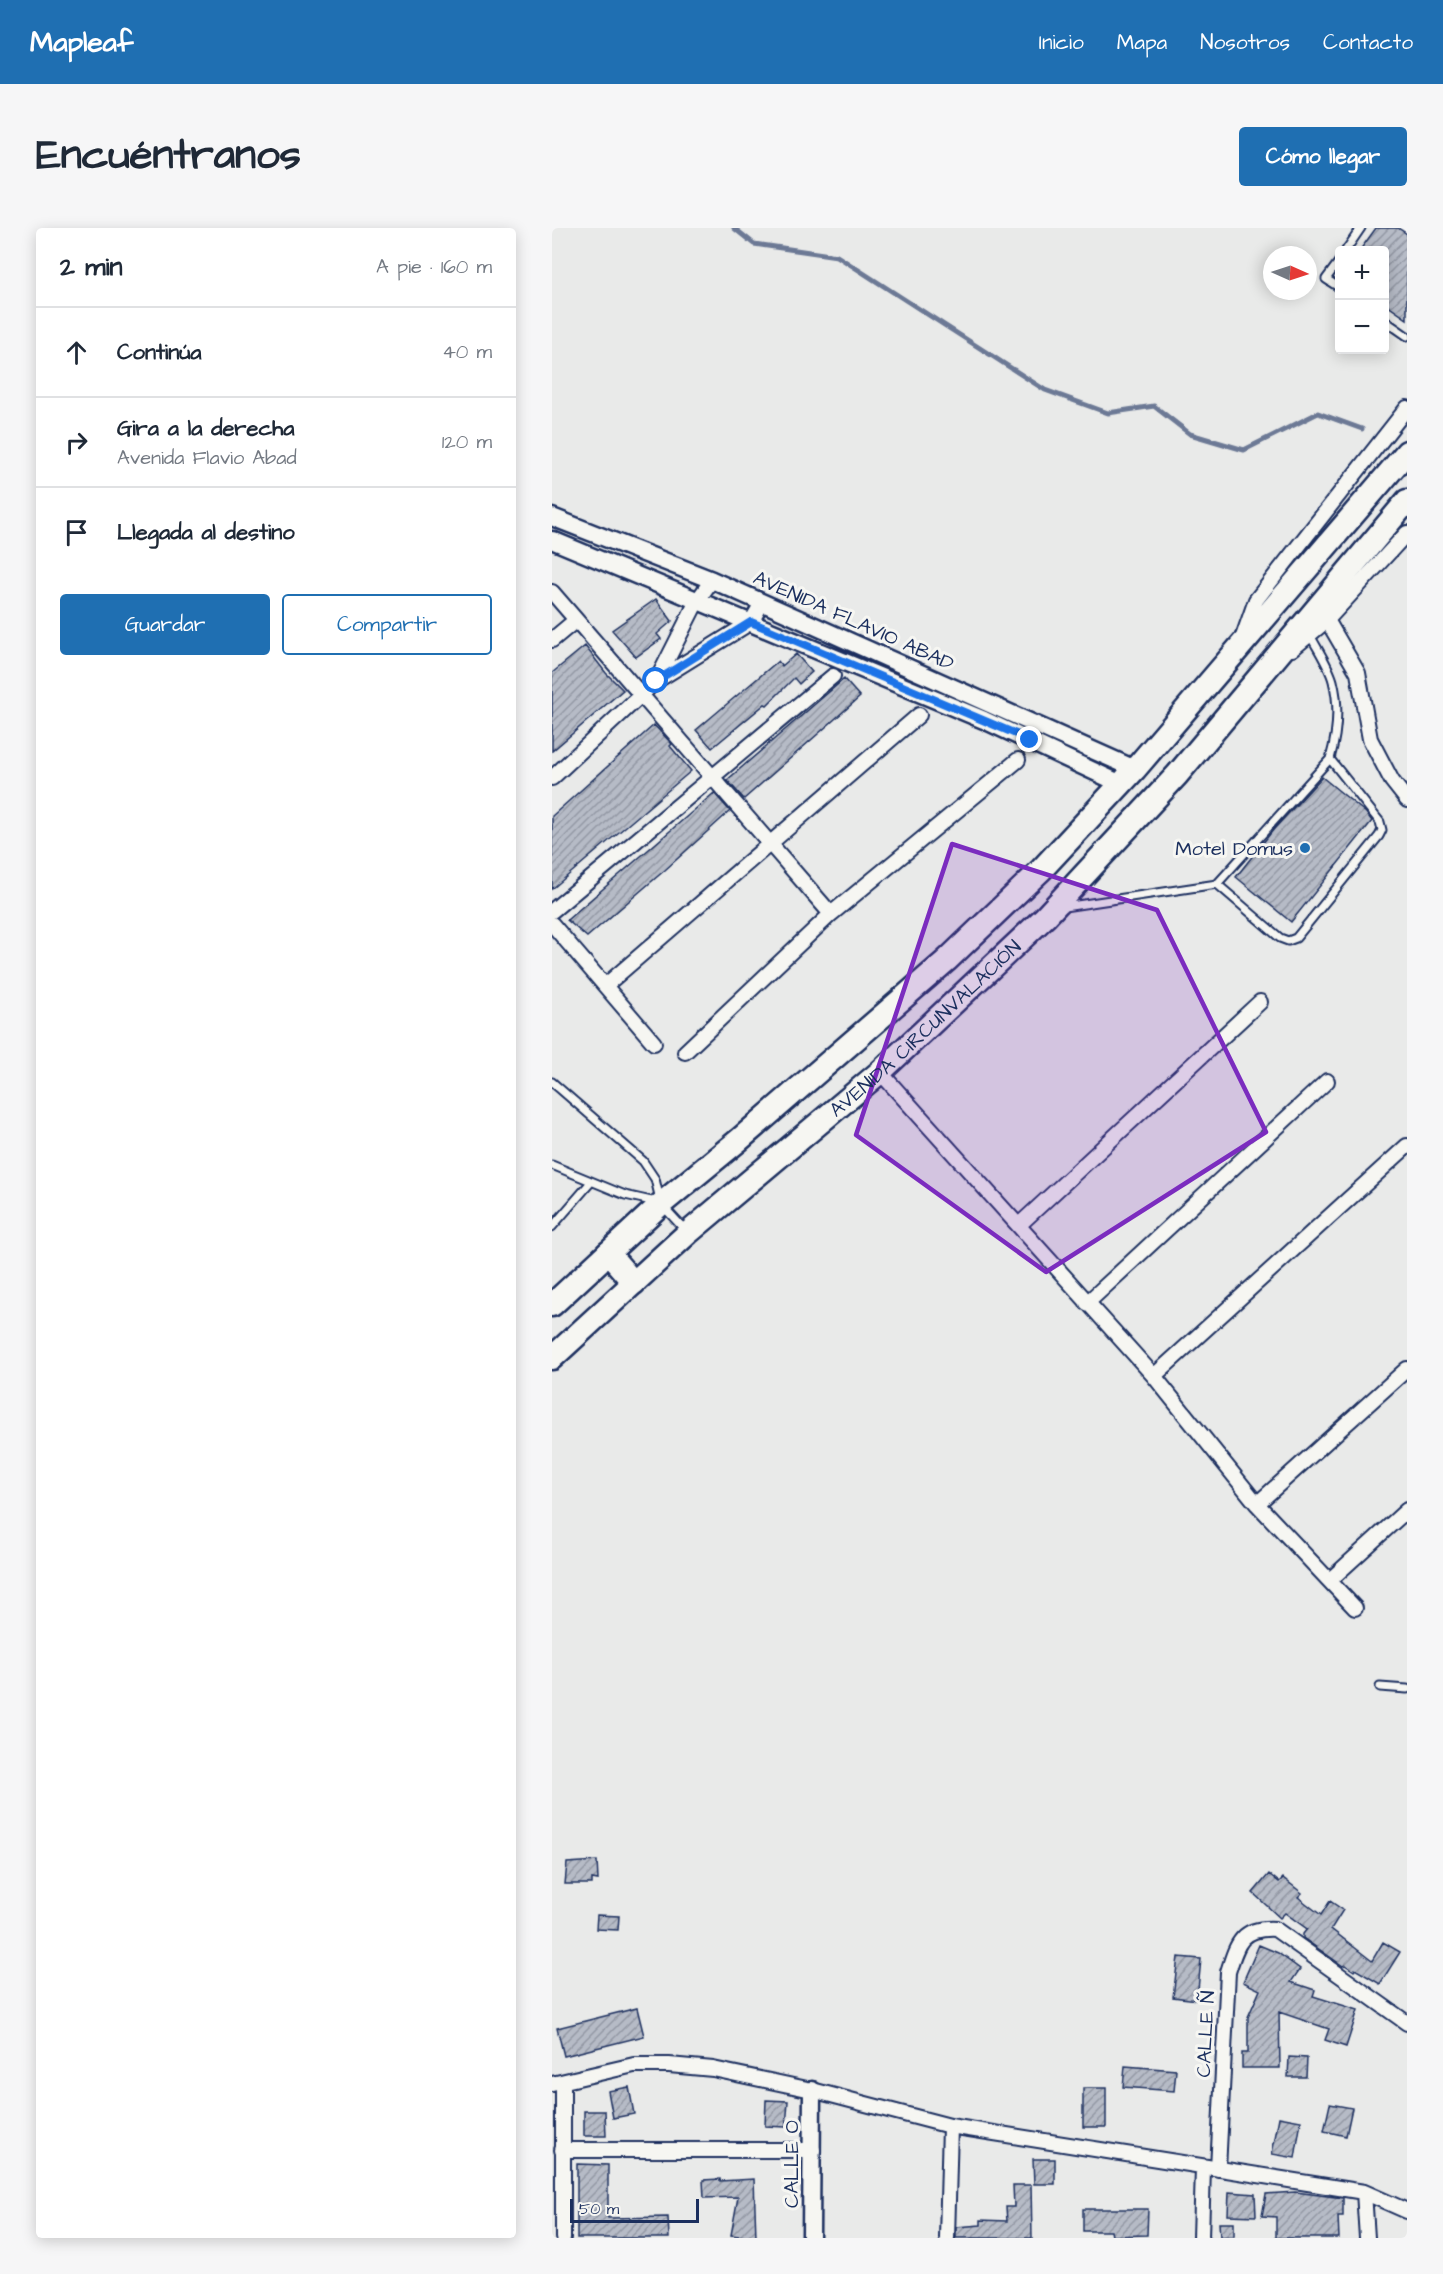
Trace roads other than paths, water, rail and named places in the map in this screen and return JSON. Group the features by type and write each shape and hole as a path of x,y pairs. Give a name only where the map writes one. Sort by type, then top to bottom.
{"highway":[{"name":"AVENIDA CIRCUNVALACIÓN","path":"552,1305 661,1204 740,1140 947,960 1041,870 1128,776 1407,452"},
{"name":"AVENIDA CIRCUNVALACIÓN","path":"552,1358 688,1233 880,1072 1045,917 1152,804 1407,501"},
{"path":"740,1140 761,1170"},
{"path":"608,1253 634,1284"}],"street":[{"name":"AVENIDA CIRCUNVALACIÓN","path":"1239,649 1256,600 1407,408"},
{"name":"AVENIDA FLAVIO ABAD","path":"552,517 712,580 1128,776"},
{"name":"AVENIDA CIRCUNVALACIÓN","path":"1266,668 1327,620 1407,533"},
{"name":"AVENIDA FLAVIO ABAD","path":"552,540 1021,736 1128,776"},
{"path":"656,681 697,601 712,580"},
{"path":"552,592 831,914"},
{"path":"552,778 656,681 751,622 762,603"},
{"path":"552,640 576,620"},
{"path":"1327,620 1358,673 1370,739 1392,781 1407,800"},
{"path":"552,911 833,676"},
{"path":"606,985 919,715"},
{"path":"685,1052 831,914 1018,760"},
{"path":"552,924 654,1043"},
{"path":"1019,1225 1260,1002"},
{"path":"880,1072 1154,1376 1257,1504 1355,1608"},
{"path":"1087,1303 1327,1081"},
{"path":"1154,1376 1407,1146"},
{"path":"1257,1504 1407,1369"},
{"path":"1330,1580 1407,1510"},
{"name":"CALLE Ñ","path":"1218,2169 1228,1972 1235,1951 1246,1935 1260,1928 1275,1929 1407,2024"},
{"path":"563,2238 562,2150 557,2083 634,2065 713,2069 812,2090 950,2126 1364,2192 1407,2211"},
{"name":"CALLE O","path":"811,2238 812,2090"},
{"path":"947,2238 950,2126"},
{"path":"562,2150 813,2150"},
{"path":"1201,2238 1203,2167"},
{"path":"1364,2192 1367,2238"}],"lane":[{"path":"1349,246 1361,228"},
{"path":"1335,267 1326,279 1335,285"},
{"path":"1389,323 1407,336"},
{"path":"1045,917 1065,906 1217,884 1330,759 1335,741 1338,712 1333,680 1310,635"},
{"path":"1217,884 1280,938 1288,941 1296,938 1382,830 1380,822 1330,759"},
{"path":"552,1082 642,1161 655,1179 661,1204 688,1233"},
{"path":"552,1165 625,1196 661,1204"},
{"path":"552,1227 591,1182"},
{"path":"1380,1687 1407,1689"}],"waterway":[{"path":"734,228 754,244 837,256 1045,390 1108,413 1154,406 1190,434 1244,450 1318,413 1362,429"}],"place":[{"name":"Motel Domus","path":"1305,848"}]}
